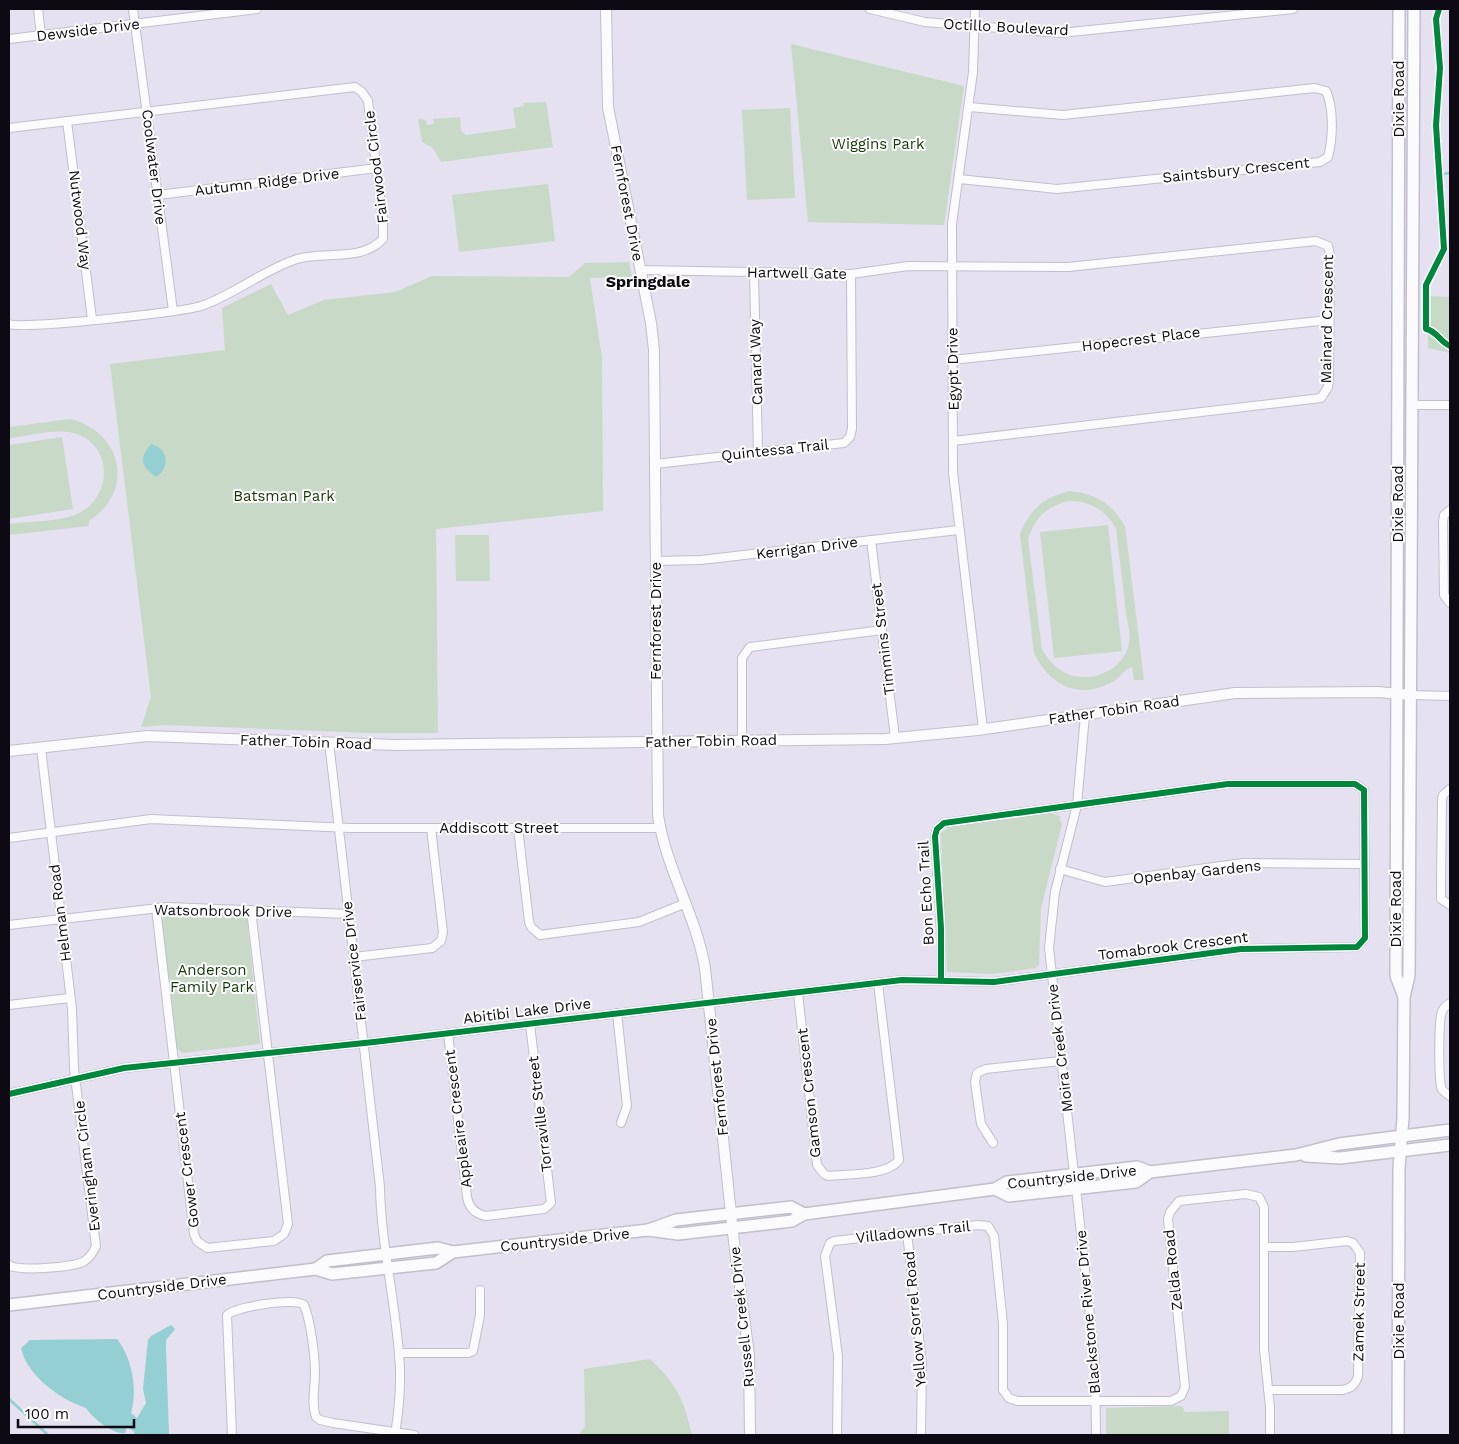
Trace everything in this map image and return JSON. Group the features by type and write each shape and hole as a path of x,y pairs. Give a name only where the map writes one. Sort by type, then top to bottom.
{"main road":[{"name":"Dixie Road","path":"1399,9 1396,976 1404,997"},
{"name":"Dixie Road","path":"1398,1435 1400,1151 1402,1136 1404,997 1409,976 1414,9"},
{"name":"Countryside Drive","path":"1296,1156 1338,1144 1450,1130"},
{"name":"Countryside Drive","path":"648,1230 678,1234 792,1221 804,1214 995,1188 1007,1182 1137,1167 1150,1172 1296,1156 1340,1158 1450,1145"},
{"name":"Countryside Drive","path":"995,1188 1009,1196 1136,1182 1150,1172"},
{"name":"Countryside Drive","path":"316,1269 327,1261 438,1248 452,1252 648,1230 676,1220 731,1213 790,1207 804,1214"},
{"name":"Countryside Drive","path":"9,1305 316,1269 332,1274 436,1263 452,1252"}],"street":[{"path":"38,9 42,36"},
{"name":"Coolwater Drive","path":"133,9 173,311"},
{"name":"Dewside Drive","path":"9,40 228,11 257,9"},
{"name":"Fernforest Drive","path":"606,9 608,107 653,339 656,742 660,828 668,861 701,944 709,1003 732,1228"},
{"name":"Octillo Boulevard","path":"872,9 925,22 1062,33 1293,9"},
{"name":"Egypt Drive","path":"975,9 969,107 952,224 952,360 954,493 983,729"},
{"name":"Fairwood Circle","path":"9,128 355,88 362,92 368,101 383,229 383,239 376,247 364,251 298,259 202,306 92,320 23,325 9,324"},
{"name":"Saintsbury Crescent","path":"959,179 1057,188 1320,162 1328,157 1330,146 1330,99 1326,90 1315,88 1063,115 969,107"},
{"name":"Nutwood Way","path":"68,121 92,320"},
{"name":"Autumn Ridge Drive","path":"158,195 377,168"},
{"name":"Mainard Crescent","path":"952,266 1068,267 1318,241 1328,246 1330,255 1328,387 1325,394 1316,400 953,441"},
{"name":"Hartwell Gate","path":"640,270 851,274 908,266 952,266"},
{"name":"Canard Way","path":"754,272 758,452"},
{"name":"Quintessa Trail","path":"655,464 844,443 850,437 852,429 851,274"},
{"name":"Hopecrest Place","path":"952,360 1329,320"},
{"path":"1413,405 1450,405"},
{"path":"1450,510 1444,515 1443,522 1444,595 1450,603"},
{"name":"Kerrigan Drive","path":"656,562 700,560 958,530"},
{"name":"Timmins Street","path":"871,540 895,738"},
{"path":"742,740 742,658 750,647 882,630"},
{"name":"Father Tobin Road","path":"9,750 147,736 396,745 895,738 983,729 1235,693 1411,694"},
{"path":"1411,694 1450,696"},
{"name":"Moira Creek Drive","path":"1074,1174 1051,974 1050,924 1060,869 1077,805 1085,715"},
{"name":"Fairservice Drive","path":"328,742 354,957 387,1268 399,1353 400,1394 395,1434"},
{"name":"Helman Road","path":"41,748 70,998 76,1078"},
{"name":"Tomabrook Crescent","path":"1051,974 1241,949 1357,947 1365,938 1365,796 1364,790 1355,784 1241,783 1077,805"},
{"path":"1450,789 1443,794 1442,799 1440,887 1441,899 1450,905"},
{"name":"Bon Echo Trail","path":"941,981 941,928 935,836 937,828 948,822 1077,805"},
{"path":"9,838 151,819 338,828"},
{"name":"Addiscott Street","path":"338,828 660,828"},
{"path":"354,957 432,948 441,941 443,932 431,828"},
{"path":"518,828 529,922 531,927 540,935 631,924 647,920 686,903"},
{"name":"Openbay Gardens","path":"1060,869 1105,882 1243,864 1365,864"},
{"path":"156,908 174,1062"},
{"name":"Watsonbrook Drive","path":"9,925 156,908 348,914"},
{"path":"251,910 268,1052"},
{"name":"Abitibi Lake Drive","path":"9,1094 117,1069 174,1062 363,1043 878,983 908,980 994,982 1051,974"},
{"name":"Gamson Crescent","path":"798,993 818,1165 824,1174 828,1176 884,1170 895,1165 899,1160 878,983"},
{"path":"9,1005 70,998"},
{"path":"1450,1003 1445,1006 1441,1016 1439,1079 1442,1090 1450,1096"},
{"path":"617,1013 627,1106 621,1122"},
{"name":"Torraville Street","path":"530,1024 551,1203"},
{"name":"Appleaire Crescent","path":"448,1033 467,1197 470,1207 478,1214 486,1216 544,1209 551,1203"},
{"name":"Gower Crescent","path":"174,1062 194,1234 197,1241 207,1248 255,1243 281,1238 288,1224 268,1052"},
{"path":"992,1143 981,1124 974,1082 978,1073 986,1069 1061,1061"},
{"name":"Everingham Circle","path":"9,1265 22,1270 80,1263 94,1251 96,1242 76,1078"},
{"path":"1074,1174 1076,1188"},
{"name":"Blackstone River Drive","path":"1076,1188 1095,1361 1096,1435"},
{"name":"Zelda Road","path":"1096,1402 1171,1401 1184,1392 1185,1381 1168,1219 1174,1206 1179,1201 1254,1194 1259,1197 1264,1207 1264,1349 1270,1435"},
{"name":"Villadowns Trail","path":"837,1435 838,1356 826,1256 827,1248 834,1241 978,1225 988,1226 994,1236 1003,1315 1003,1390 1009,1398 1016,1401 1096,1402"},
{"name":"Russell Creek Drive","path":"732,1228 751,1369 750,1435"},
{"name":"Yellow Sorrel Road","path":"907,1233 922,1364 921,1435"},
{"name":"Zamek Street","path":"1264,1247 1293,1247 1347,1241 1353,1243 1360,1253 1358,1377 1355,1384 1350,1389 1342,1390 1268,1390"},
{"path":"399,1353 468,1353 473,1351 480,1315 480,1290"},
{"path":"232,1435 227,1315 235,1309 294,1302 304,1305 307,1315 314,1365 313,1405 316,1417 326,1421 395,1434 414,1435"}],"green space":[{"name":"Wiggins Park","path":"791,44 964,86 944,225 808,222"},
{"path":"546,102 553,147 441,162 433,148 422,142 418,119 426,120 427,125 434,124 433,119 460,117 461,131 466,135 516,128 513,108 524,106 523,103"},
{"path":"790,108 795,198 747,200 742,110"},
{"path":"548,184 555,241 459,252 452,195"},
{"name":"Batsman Park","path":"629,262 632,277 590,278 602,358 603,511 436,529 438,733 369,733 165,725 141,727 151,697 110,364 225,350 222,308 271,284 288,315 324,300 395,292 432,276 569,277 585,263"},
{"path":"1428,296 1450,297 1450,353 1428,348"},
{"path":"70,419 88,426 102,436 111,449 117,463 117,479 113,494 104,508 89,521 89,526 9,535 9,524 70,517 88,507 97,497 102,486 103,462 98,450 89,441 77,434 61,431 9,438 9,427"},
{"path":"62,437 73,509 9,519 9,445"},
{"path":"1070,491 1096,497 1114,511 1125,526 1144,680 1134,680 1132,667 1114,681 1101,687 1078,690 1057,682 1048,674 1034,653 1020,534 1028,518 1039,505","holes":["1076,501 1096,507 1107,516 1116,528 1129,632 1127,651 1118,663 1106,672 1091,677 1070,675 1064,672 1054,665 1042,649 1028,539 1034,525 1042,514 1060,503"]},
{"path":"1108,525 1122,651 1054,658 1040,532"},
{"path":"455,535 489,535 490,581 456,581"},
{"path":"1052,813 1062,817 1059,818 1062,824 1041,908 1039,965 1036,968 992,974 947,972 941,833 950,827"},
{"name":"Anderson Family Park","path":"171,912 240,915 247,919 260,1044 183,1053 177,1049 162,921 165,914"},
{"path":"650,1359 667,1377 678,1393 686,1411 692,1435 579,1435 585,1426 584,1369"},
{"path":"1182,1406 1185,1412 1229,1411 1229,1435 1106,1435 1106,1408"}],"shaded area":[{"path":"151,444 161,449 166,458 164,468 156,477 147,469 143,462 144,454"},
{"path":"171,1325 175,1329 166,1340 169,1435 133,1435 135,1432 127,1427 125,1433 109,1429 87,1409 59,1395 42,1382 28,1365 21,1348 30,1340 117,1339 130,1365 134,1385 131,1413 137,1418 146,1403 143,1389 148,1340 151,1336"}],"waterway":[{"path":"1443,174 1450,173"},
{"path":"9,1399 48,1435"}],"cycle path":[{"path":"1439,9 1436,19 1440,68 1436,125 1444,249 1426,285 1426,329 1433,332 1450,346"},
{"path":"9,1094 124,1068 374,1042 902,980 994,982 1241,949 1357,947 1365,938 1364,790 1355,784 1228,784 944,823 937,829 935,836 941,928 941,981"}],"district":[{"name":"Springdale","path":"648,281"}]}
